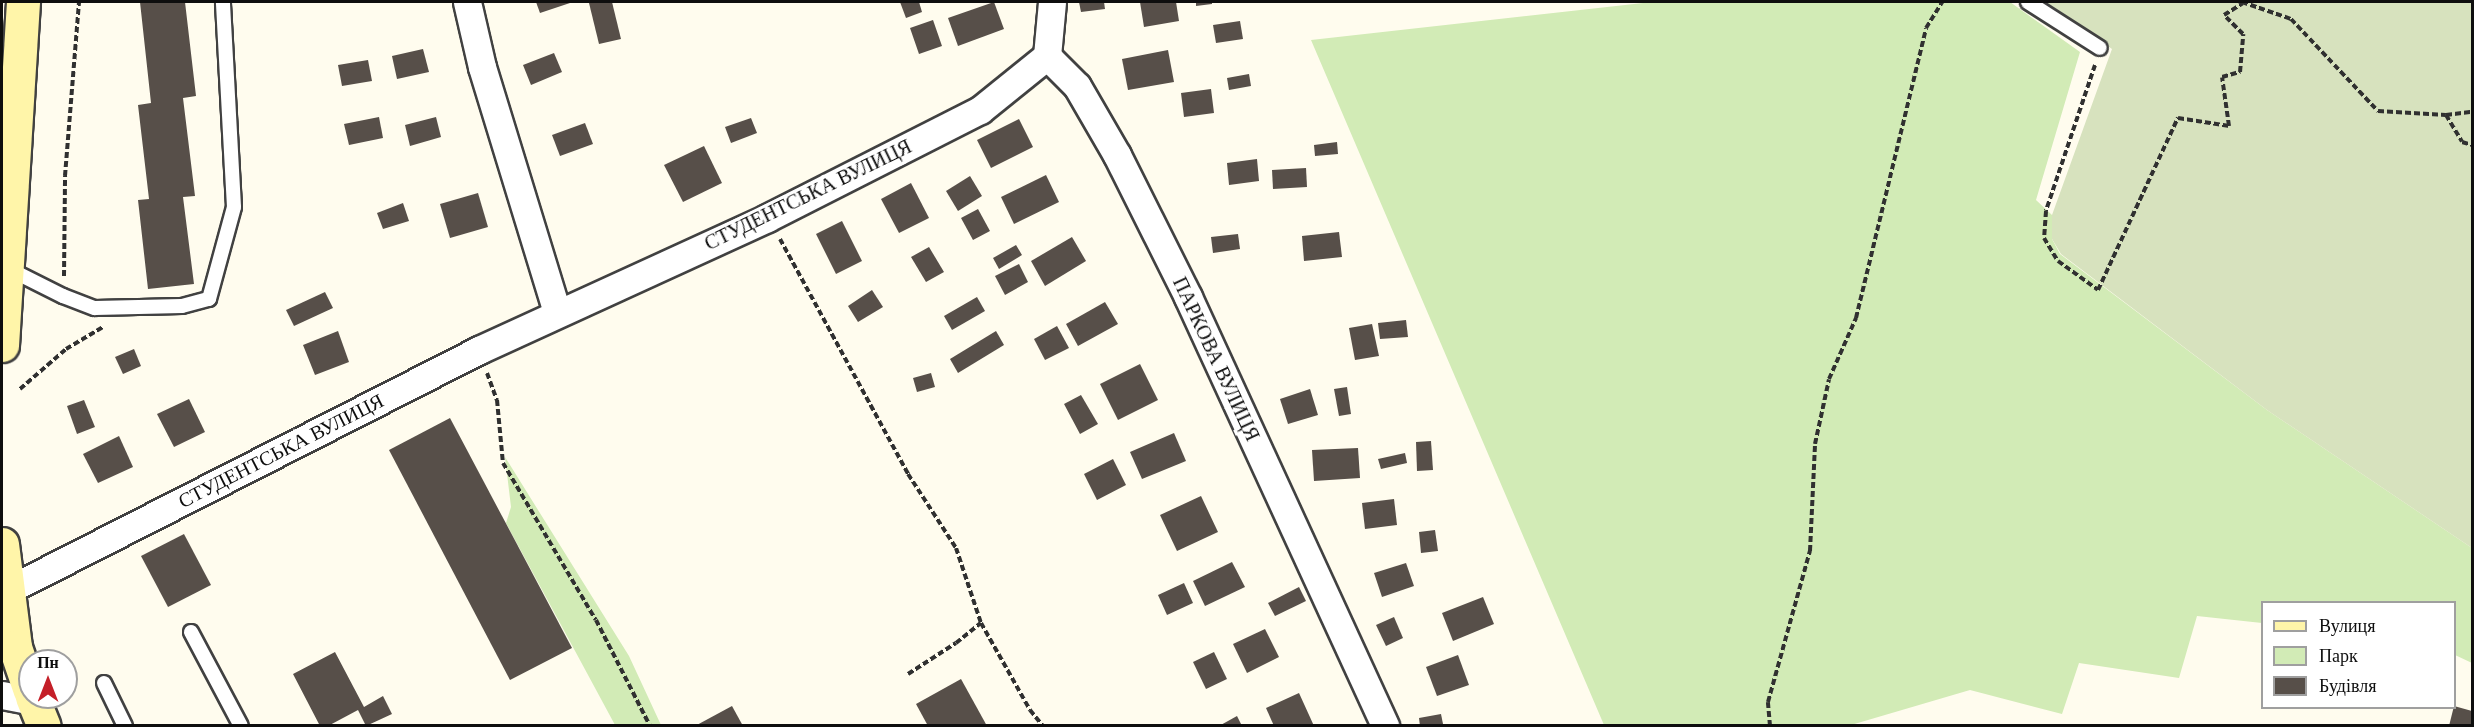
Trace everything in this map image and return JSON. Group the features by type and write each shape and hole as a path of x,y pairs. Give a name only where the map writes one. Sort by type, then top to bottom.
{"main road":[{"path":"2,345 7,159 23,2"},
{"path":"2,544 6,591 18,655"}],"street":[{"path":"467,2 482,67 557,312"},
{"path":"1047,56 1053,2"},
{"name":"СТУДЕНТСЬКА ВУЛИЦЯ","path":"6,591 479,350 557,312 767,218 980,110 1047,56"},
{"name":"ПАРКОВА ВУЛИЦЯ","path":"1047,56 1077,86 1117,155 1188,297 1385,726"},
{"path":"2,695 18,699"}],"lane":[{"path":"5,267 63,296 95,308 182,306 209,299 234,207 223,2"},
{"path":"2028,2 2100,48"},
{"path":"191,632 241,726"},
{"path":"104,683 125,726"}],"path":[{"path":"63,296 65,176 79,2"},
{"path":"1770,726 1768,702 1810,551 1815,444 1829,379 1856,318 1926,28 1942,2"},
{"path":"2100,48 2046,211 2044,238 2058,261 2098,290 2178,118 2229,126 2222,76 2240,72 2243,34 2224,15 2242,2 2291,19 2378,111 2446,115 2472,112"},
{"path":"2446,115 2462,141 2472,145"},
{"path":"767,218 794,262 908,474 956,548 981,623 1029,710 1042,726"},
{"path":"20,389 66,349 106,325 108,309"},
{"path":"479,350 497,400 503,463 596,620 650,726"},
{"path":"908,674 956,644 981,623"}],"green space":[{"path":"1652,2 2010,2 2080,52 2036,200 2052,215 2052,239 2060,254 2267,410 2472,548 2472,663 2456,655 2456,601 2261,601 2261,623 2197,616 2179,678 2079,663 2062,714 1970,690 1851,725 1604,725 1311,40"},
{"path":"2044,2 2472,2 2472,548 2267,410 2061,254 2052,239 2052,215 2112,49"},
{"path":"505,457 629,656 661,725 615,725 506,523 511,507"}],"building":[{"path":"140,2 185,2 196,96 183,98 195,196 183,197 194,284 148,289 138,200 149,199 138,105 151,103"},
{"path":"536,2 573,2 540,13"},
{"path":"612,2 621,39 599,44 589,3"},
{"path":"900,2 919,2 922,12 906,18"},
{"path":"994,2 1004,29 958,46 948,18"},
{"path":"1079,2 1104,2 1105,9 1081,12"},
{"path":"1140,2 1176,2 1179,21 1144,27"},
{"path":"1196,2 1212,2 1212,4 1196,6"},
{"path":"933,20 942,46 919,54 910,28"},
{"path":"1240,21 1243,39 1216,43 1213,25"},
{"path":"423,49 429,72 397,79 392,56"},
{"path":"1168,50 1174,82 1128,90 1122,59"},
{"path":"554,53 562,72 531,85 523,65"},
{"path":"368,60 372,81 342,86 338,65"},
{"path":"1249,74 1251,86 1229,90 1227,78"},
{"path":"1211,89 1214,113 1184,117 1181,93"},
{"path":"379,117 383,138 349,145 344,124"},
{"path":"436,117 441,137 410,146 405,125"},
{"path":"751,118 757,133 731,143 725,127"},
{"path":"1019,119 1033,147 991,168 977,140"},
{"path":"585,123 593,144 560,156 552,135"},
{"path":"1337,142 1338,154 1315,156 1314,145"},
{"path":"704,146 722,183 683,202 664,165"},
{"path":"1257,159 1259,181 1229,185 1227,163"},
{"path":"1306,168 1307,187 1273,189 1272,170"},
{"path":"1046,175 1059,202 1014,224 1001,197"},
{"path":"970,176 982,196 958,211 946,191"},
{"path":"911,183 929,218 899,233 881,199"},
{"path":"478,193 488,227 450,238 440,204"},
{"path":"403,203 409,221 383,229 377,213"},
{"path":"978,209 990,231 973,240 961,218"},
{"path":"842,221 862,261 836,274 816,234"},
{"path":"1339,232 1342,257 1304,261 1302,236"},
{"path":"1238,234 1240,249 1213,253 1211,237"},
{"path":"1072,237 1086,261 1045,286 1031,261"},
{"path":"1016,245 1022,255 999,269 993,258"},
{"path":"929,247 944,272 926,282 911,257"},
{"path":"1019,264 1028,282 1005,295 995,276"},
{"path":"872,290 883,307 858,322 848,306"},
{"path":"325,292 333,308 294,326 286,310"},
{"path":"977,297 985,311 952,330 944,316"},
{"path":"1105,302 1118,324 1078,346 1066,324"},
{"path":"1406,320 1408,337 1380,339 1378,323"},
{"path":"1372,324 1379,356 1355,360 1349,328"},
{"path":"1057,326 1069,348 1045,360 1034,339"},
{"path":"338,331 349,362 315,375 303,345"},
{"path":"996,331 1004,345 958,373 950,359"},
{"path":"134,349 141,366 123,374 115,357"},
{"path":"1140,364 1158,400 1118,420 1100,384"},
{"path":"931,373 935,387 917,392 913,378"},
{"path":"1347,387 1351,414 1339,416 1334,389"},
{"path":"1310,389 1318,415 1288,424 1280,399"},
{"path":"1081,395 1098,424 1080,434 1064,404"},
{"path":"189,399 205,432 174,447 157,414"},
{"path":"84,400 95,427 77,434 67,406"},
{"path":"450,418 572,648 510,680 389,450"},
{"path":"1174,433 1186,461 1142,479 1130,452"},
{"path":"119,436 133,467 98,483 83,454"},
{"path":"1431,441 1433,470 1417,471 1416,442"},
{"path":"1358,448 1360,478 1314,481 1312,450"},
{"path":"1405,453 1407,463 1381,469 1378,459"},
{"path":"1113,459 1126,485 1097,500 1084,474"},
{"path":"1201,496 1218,532 1177,551 1160,515"},
{"path":"1394,499 1397,525 1365,529 1362,503"},
{"path":"1435,530 1438,551 1421,553 1419,532"},
{"path":"184,534 211,585 168,607 141,556"},
{"path":"1232,562 1245,587 1205,606 1193,581"},
{"path":"1406,563 1414,586 1382,597 1374,573"},
{"path":"1184,583 1193,603 1167,615 1158,595"},
{"path":"1299,587 1306,601 1275,616 1268,603"},
{"path":"1483,597 1494,624 1453,641 1442,613"},
{"path":"1394,617 1403,638 1386,646 1376,625"},
{"path":"1265,629 1279,657 1247,673 1233,644"},
{"path":"335,652 364,707 383,696 392,714 366,726 358,710 328,726 320,726 293,674"},
{"path":"1214,652 1227,679 1206,689 1193,662"},
{"path":"1458,655 1469,685 1437,696 1426,667"},
{"path":"961,679 987,726 928,726 916,704"},
{"path":"1299,693 1314,726 1274,726 1266,708"},
{"path":"732,706 743,726 695,726"},
{"path":"2456,707 2472,711 2471,726 2449,726"},
{"path":"1441,714 1443,724 1420,726 1419,718"},
{"path":"1237,716 1242,726 1219,726"}]}
